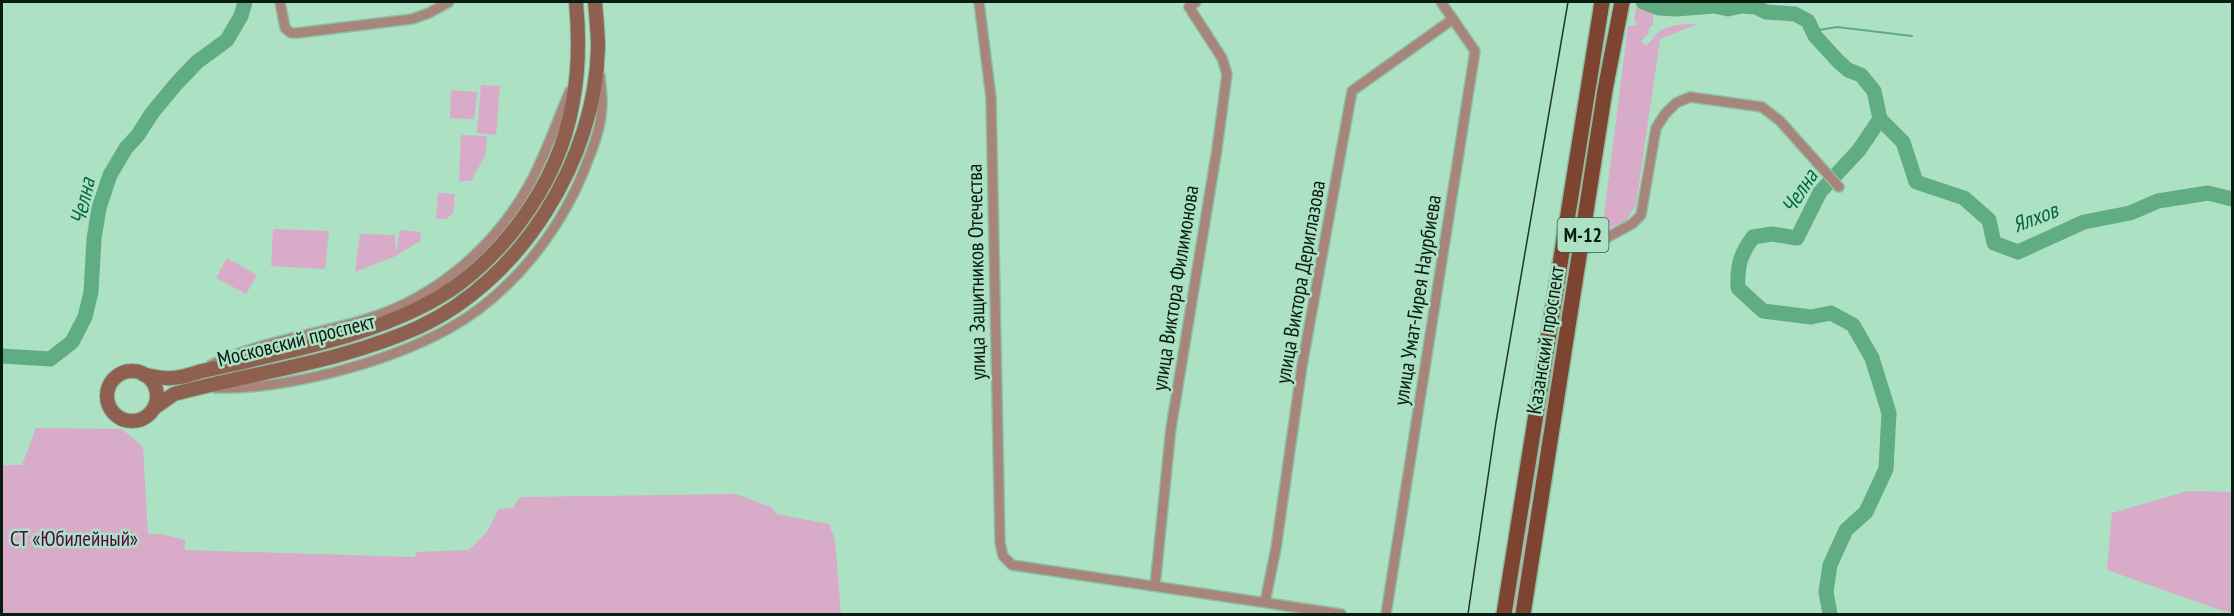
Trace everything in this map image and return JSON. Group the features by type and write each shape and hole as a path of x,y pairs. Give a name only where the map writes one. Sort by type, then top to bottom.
{"main road":[{"name":"Московский проспект","path":"576,2 578,38 575,81 566,130 539,195 521,222 477,269 449,291 420,308 374,328 324,343 171,378 126,371 114,378 107,389 108,403 116,417 130,422 144,418 174,394 343,354 383,341 420,326 452,308 484,284 514,255 536,229 555,198 572,163 591,97 598,48 595,2"},
{"name":"Казанский проспект","path":"1504,615 1602,2"},
{"name":"Казанский проспект","path":"1523,615 1605,90 1622,2"},
{"path":"1588,87 1598,73 1605,90"},
{"path":"144,375 156,388 157,403 154,408"}],"street":[{"path":"280,2 285,28 291,33 297,33 412,19 449,2"},
{"name":"улица Защитников Отечества","path":"979,2 991,98 1000,543 1003,556 1012,564 1155,586"},
{"name":"улица Умат-Гирея Наурбиева","path":"1386,615 1475,51 1441,2"},
{"name":"улица Виктора Филимонова","path":"1155,586 1171,428 1227,75 1222,58 1193,4"},
{"name":"улица Виктора Дериглазова","path":"1265,602 1276,548 1302,366 1352,91 1453,19"},
{"path":"1581,252 1616,233 1641,215 1656,128 1676,103 1690,98 1762,107 1780,121 1839,187"},
{"path":"1155,586 1341,615"}],"green space":[{"path":"1637,4 1653,9 1653,25 1641,41 1645,46 1659,32 1668,27 1698,24 1660,39 1636,205 1626,221 1602,231 1628,26 1637,25 1634,19"},
{"path":"1597,74 1588,153 1516,614 1511,614"},
{"path":"481,85 500,86 496,135 477,133"},
{"path":"451,90 477,92 474,119 450,118"},
{"path":"461,135 487,136 485,156 471,181 459,181"},
{"path":"438,193 455,194 453,213 446,219 436,219"},
{"path":"273,229 329,231 325,269 271,266"},
{"path":"400,230 421,232 420,241 396,256 355,272 360,234 395,235 396,253"},
{"path":"227,258 257,275 246,294 216,278"},
{"name":"СТ «Юбилейный»","path":"36,428 122,429 143,447 148,534 162,534 185,540 185,550 415,557 416,552 469,550 486,533 499,509 513,508 520,497 736,494 771,507 776,514 829,524 835,540 841,614 2,614 2,465 22,465"},
{"path":"2188,491 2232,492 2232,612 2223,611 2107,570 2112,513"}],"waterway":[{"name":"Челна","path":"2,356 50,359 72,342 85,317 91,292 94,239 99,208 110,175 126,148 176,84 197,62 227,40 241,16 245,2"},
{"name":"Челна","path":"1643,2 1659,8 1714,6 1728,9 1742,6 1756,7 1766,12 1795,14 1808,21 1815,36 1838,61 1848,70 1861,75 1874,91 1880,119 1859,150 1820,192 1797,238 1772,234 1753,237 1742,255 1738,273 1738,288 1763,311 1811,317 1831,313 1853,325 1872,358 1889,413 1886,469 1866,512 1846,530 1830,565 1826,592 1830,614"},
{"path":"1813,31 1837,27 1912,36"},
{"name":"Ялхов","path":"1880,119 1903,142 1916,182 1964,198 1989,220 1994,243 2018,252 2084,222 2130,213 2158,201 2208,193 2232,199"}],"tram line":[{"path":"1468,614 1496,422 1568,2"}]}
